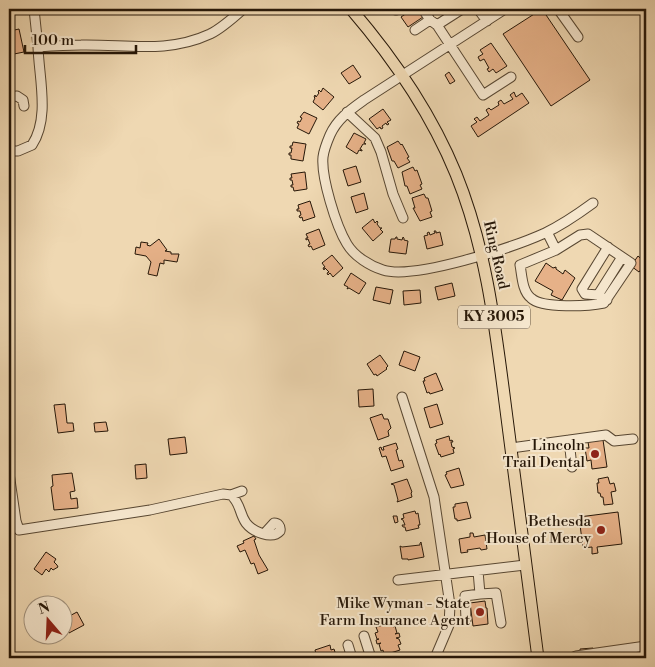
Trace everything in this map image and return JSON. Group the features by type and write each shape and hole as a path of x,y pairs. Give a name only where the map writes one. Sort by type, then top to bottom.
{"main road":[{"name":"Ring Road","path":"351,9 402,74 433,126 465,197 482,255 495,327 538,658"}],"street":[{"path":"9,151 18,151 32,145 43,112 34,9"},
{"path":"38,47 81,45 158,47 177,45 210,34 243,9"},
{"path":"423,9 450,45 483,95 511,77"},
{"path":"415,30 462,9"},
{"path":"478,9 487,21"},
{"path":"505,9 402,74 347,112 336,123 323,157 323,169 325,182 347,245 355,254 384,271 397,272 438,267 522,243 547,232 593,203"},
{"path":"558,9 578,37"},
{"path":"9,97 17,96 23,100 24,106"},
{"path":"347,112 375,138 393,194 403,218"},
{"path":"547,232 556,250"},
{"path":"586,234 591,235 608,247 631,263 607,300 599,304 560,305 542,303 531,299 524,288 520,265 556,250 586,234"},
{"path":"607,300 598,295 585,294 582,288 608,247"},
{"path":"598,295 622,257"},
{"path":"402,397 434,497 445,574 450,616 446,633 435,658"},
{"path":"511,448 606,435 614,441 633,439"},
{"path":"568,440 572,467"},
{"path":"9,473 16,521 20,530 150,510 223,494 231,495 242,492"},
{"path":"231,495 240,507 249,526 264,534"},
{"path":"398,580 525,565"},
{"path":"478,571 480,594"},
{"path":"450,616 466,617 465,596 496,593 500,623"},
{"path":"364,636 371,658"},
{"path":"348,645 352,658"},
{"path":"571,658 645,646 646,658"}],"building":[{"path":"413,9 418,9 423,17 408,27 401,17"},
{"path":"542,9 590,80 551,106 503,34"},
{"path":"9,25 10,31 19,29 24,52 9,55"},
{"path":"491,43 507,66 496,73 493,69 489,72 484,59 480,61 478,57 483,54 480,50"},
{"path":"353,65 361,77 349,84 341,73"},
{"path":"449,72 455,81 450,84 445,75"},
{"path":"323,88 334,97 323,110 313,102 315,95 316,97 319,90 321,92"},
{"path":"514,92 516,97 522,93 529,103 478,137 471,126 477,122 474,119 477,117 480,121 489,115 486,110 489,108 491,110 499,105 498,102 501,100 504,104 513,99 510,95"},
{"path":"383,109 391,120 387,122 389,124 387,125 386,123 382,126 383,128 377,129 369,119"},
{"path":"304,112 317,118 309,134 297,128 299,124 297,123 298,121 300,122 302,118 300,117"},
{"path":"354,133 366,139 364,143 366,144 363,144 360,149 362,151 359,150 357,154 346,147"},
{"path":"398,141 402,144 410,162 398,168 394,161 392,161 387,147"},
{"path":"293,142 306,144 303,161 291,159 289,153 291,153 292,148 290,146 292,146"},
{"path":"356,166 361,182 348,186 343,170"},
{"path":"413,167 415,171 417,170 422,189 410,194 407,186 405,186 402,172"},
{"path":"305,172 307,189 294,191 293,187 291,187 293,185 292,180 290,180 292,178 291,174"},
{"path":"364,193 368,209 356,213 351,197"},
{"path":"424,194 428,198 432,217 420,221 413,208 415,208 412,198"},
{"path":"310,201 315,217 303,221 302,217 300,218 299,216 301,215 300,211 297,211 299,209 298,205"},
{"path":"373,219 375,223 378,222 377,224 382,228 380,229 383,232 373,241 362,228"},
{"path":"319,229 325,245 313,250 308,245 310,244 308,239 306,240 308,238 306,234"},
{"path":"434,231 436,233 440,232 443,245 427,249 424,236 428,235 427,233 429,232 430,235 435,233"},
{"path":"396,237 402,240 403,237 404,240 408,241 406,254 389,252 391,239"},
{"path":"159,239 167,250 165,251 171,252 171,254 179,254 177,262 164,260 164,264 160,263 157,276 148,274 151,262 146,256 135,254 136,247 140,248 141,242 148,243 147,245 150,246"},
{"path":"332,255 343,268 333,277 330,273 328,275 327,273 329,272 325,268 324,270 323,268 325,267 322,263"},
{"path":"638,256 646,263 639,272 631,266"},
{"path":"546,263 553,268 556,267 563,274 565,270 575,278 562,300 551,295 553,291 535,281"},
{"path":"351,273 366,283 359,294 349,288 347,289 348,287 344,285"},
{"path":"452,283 455,296 438,300 435,287"},
{"path":"376,287 393,290 390,304 373,300"},
{"path":"420,290 421,303 404,305 403,291"},
{"path":"404,351 420,357 415,371 399,365"},
{"path":"380,355 388,366 387,369 377,376 376,374 374,375 367,364"},
{"path":"436,373 443,390 430,394 429,392 427,393 423,381 425,381 424,378"},
{"path":"373,389 374,406 359,407 358,390"},
{"path":"65,404 67,423 73,423 74,431 58,433 54,405"},
{"path":"437,404 443,424 430,428 424,408"},
{"path":"382,414 384,419 388,419 391,428 388,431 389,436 378,440 370,418"},
{"path":"106,422 108,431 95,432 94,423"},
{"path":"449,436 450,441 452,440 453,442 451,442 452,447 455,448 453,449 454,453 441,457 435,444 437,443 436,440"},
{"path":"185,437 187,453 170,455 168,439"},
{"name":"Lincoln Trail Dental","path":"603,440 607,467 592,469 591,460 587,461 585,448 589,448 588,442"},
{"path":"396,443 399,461 402,460 404,467 391,471 386,456 382,457 379,448 381,447 384,450 383,447"},
{"path":"146,464 147,478 136,479 135,465"},
{"path":"459,468 464,485 451,488 445,475 447,474 446,472"},
{"path":"72,473 75,491 70,492 71,499 77,498 78,508 54,510 51,487 53,486 52,475"},
{"path":"608,477 610,484 614,483 616,491 611,492 613,504 604,505 603,497 598,493 597,483 599,483 598,479"},
{"path":"407,479 412,497 397,502 394,485 391,484"},
{"path":"467,502 471,518 457,521 453,507 455,507 455,504"},
{"path":"415,511 416,514 418,513 419,528 406,531 402,525 405,525 401,519 404,518 403,514"},
{"name":"Bethesda House of Mercy","path":"618,512 622,544 597,547 598,553 592,554 592,547 583,548 579,517"},
{"path":"393,516 397,516 398,522 395,523"},
{"path":"470,533 473,533 474,537 485,535 487,549 467,550 468,552 461,553 459,539 470,537"},
{"path":"254,536 259,555 268,570 258,574 254,563 251,564 245,550 240,552 237,546"},
{"path":"421,542 424,557 408,560 402,559 400,546 420,545"},
{"path":"46,552 56,559 54,562 58,567 53,570 51,568 49,572 46,569 42,575 34,569"},
{"name":"Mike Wyman - State Farm Insurance Agent","path":"485,601 488,624 473,626 470,603"},
{"path":"77,612 84,625 72,631 72,615"},
{"path":"391,623 393,627 395,626 397,633 395,634 399,633 400,637 396,638 399,639 401,644 398,645 400,650 384,655 379,644 381,643 377,644 376,640 379,639 377,639 375,633 378,632 376,627"},
{"path":"330,645 331,650 334,649 336,655 334,657 337,656 338,658 314,658 315,650"},
{"path":"624,645 625,657 581,658 580,649 593,648 594,650"}],"place":[{"name":"Lincoln Trail Dental","path":"595,454"},
{"name":"Bethesda House of Mercy","path":"601,530"},
{"name":"Mike Wyman - State Farm Insurance Agent","path":"480,612"}]}
